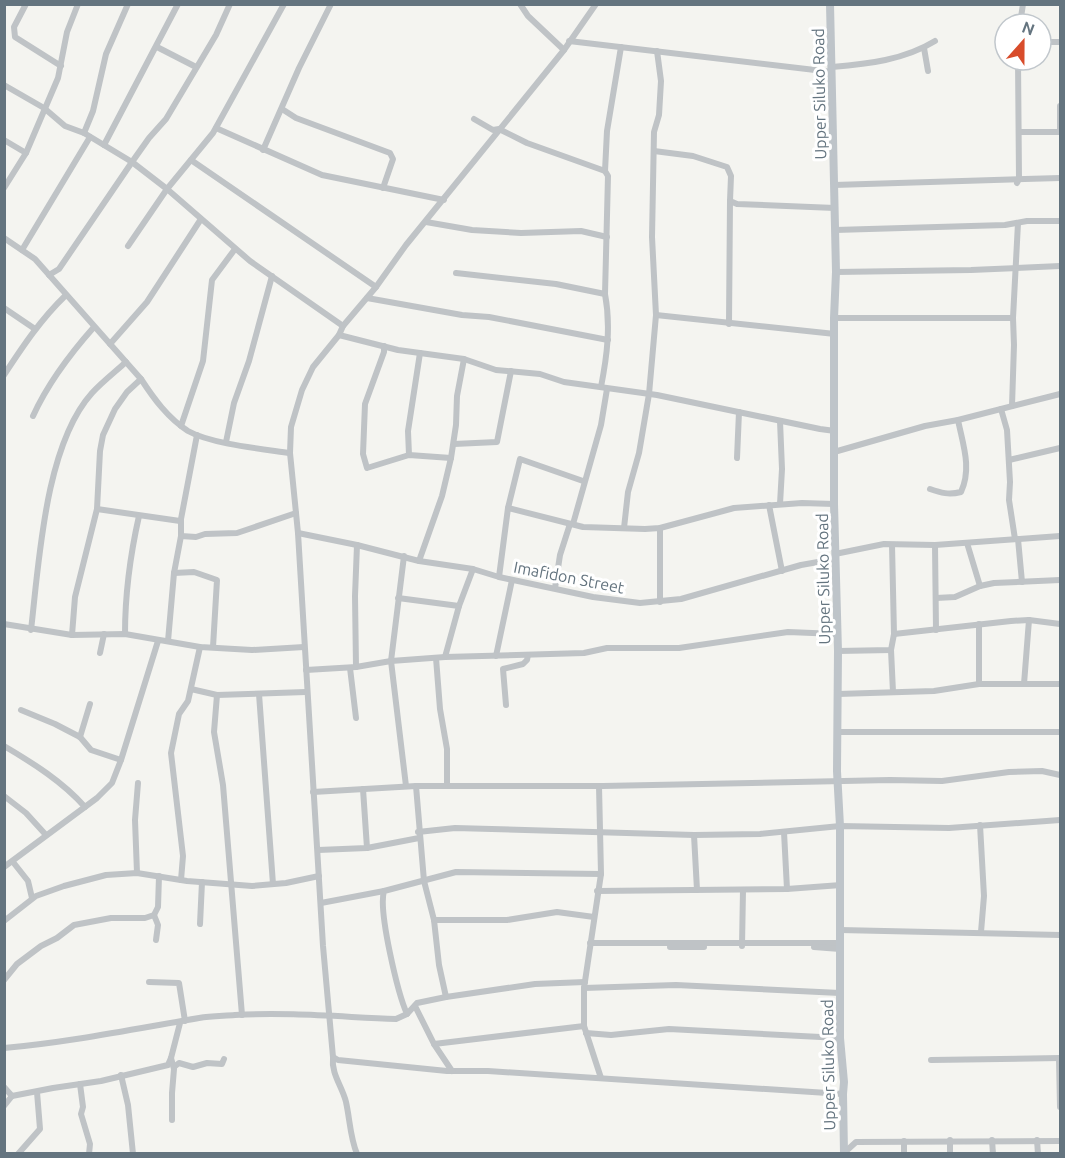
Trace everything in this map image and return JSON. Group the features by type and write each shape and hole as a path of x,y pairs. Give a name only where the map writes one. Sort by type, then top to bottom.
{"main road":[{"name":"Upper Siluko Road","path":"830,4 836,272 834,504 838,651 837,781 841,885 840,1038 844,1082 844,1153"}],"street":[{"path":"13,35 14,27 26,4"},
{"path":"4,188 26,153 62,66 67,32 78,4"},
{"path":"22,249 87,135 106,54 128,4"},
{"path":"104,145 178,4"},
{"path":"49,275 59,269 148,138 166,119 222,23 230,4"},
{"path":"128,246 167,189 216,128 284,4"},
{"path":"263,150 299,68 331,4"},
{"path":"520,4 528,16 564,50"},
{"path":"357,1154 350,1134 346,1103 340,1083 334,1073 328,1014 306,692 298,533 290,453 291,427 302,390 313,367 406,245 564,50 596,4"},
{"path":"4,30 62,66"},
{"path":"569,41 832,69 867,64 924,50 934,41"},
{"path":"555,588 560,555 572,524 601,425 608,340 608,307 605,294 607,131 621,46"},
{"path":"157,47 196,67"},
{"path":"624,528 628,492 639,453 649,394 656,315 652,237 654,132 659,115 661,81 657,51"},
{"path":"1018,72 1020,132 1018,181"},
{"path":"4,85 44,108 65,126 87,135 132,162 167,189 235,249 343,326"},
{"path":"1020,132 1060,132 1060,106"},
{"path":"282,109 296,118 390,153 393,159 383,188"},
{"path":"474,119 493,130 499,129 527,143 605,171"},
{"path":"216,128 322,175 444,200"},
{"path":"4,140 26,153"},
{"path":"654,151 693,156 727,167 731,176 729,324"},
{"path":"191,160 376,287"},
{"path":"834,185 1060,178"},
{"path":"730,201 737,204 835,208"},
{"path":"111,344 147,302 201,219"},
{"path":"835,230 1060,221"},
{"path":"426,222 472,230 581,231 607,237"},
{"path":"1012,406 1013,318 1018,222"},
{"path":"4,238 35,259 141,379 155,400 181,426 197,435 290,453"},
{"path":"181,426 203,361 212,280 235,249"},
{"path":"836,272 1060,266"},
{"path":"456,273 556,284 605,294"},
{"path":"226,442 234,403 249,361 272,276"},
{"path":"4,375 35,329 66,295"},
{"path":"367,298 462,315 489,317 608,340"},
{"path":"4,308 35,329"},
{"path":"656,315 835,334"},
{"path":"834,318 1013,318"},
{"path":"33,416 40,400 69,355 94,327"},
{"path":"339,335 420,354 464,359 496,370 540,374 564,382 649,394 820,429 835,430"},
{"path":"384,346 384,352 365,404 365,464 367,468 409,455 451,458"},
{"path":"409,455 408,431 420,354"},
{"path":"419,561 451,458 457,396 464,359"},
{"path":"31,630 49,494 66,437 91,393 126,363"},
{"path":"453,444 497,442 511,371"},
{"path":"72,635 75,597 97,509 103,435 115,409 127,392 141,379"},
{"path":"834,452 871,440 1060,394"},
{"path":"1001,409 1007,430 1009,500 1022,582"},
{"path":"737,458 740,412"},
{"path":"930,489 942,494 957,493 961,492 964,485 967,460 958,420"},
{"path":"780,421 782,469 780,504"},
{"path":"168,641 174,573 181,536 180,521 197,435"},
{"path":"1009,460 1060,448"},
{"path":"499,577 508,508 520,459 583,481"},
{"path":"508,508 584,527 660,528 714,512 780,504 834,504"},
{"path":"769,505 782,571"},
{"path":"97,509 180,521"},
{"path":"181,536 237,533 296,513"},
{"path":"125,634 125,594 139,516"},
{"path":"660,528 660,602"},
{"name":"Imafidon Street","path":"298,533 357,544 419,561 473,569 499,577 593,597 640,603 681,599 868,546 935,545 1060,536"},
{"path":"967,543 980,586"},
{"path":"356,718 353,668 357,544"},
{"path":"892,545 893,692"},
{"path":"935,545 936,630"},
{"path":"404,556 391,661 406,786"},
{"path":"445,657 459,606 473,569"},
{"path":"174,573 194,572 217,580 213,646"},
{"path":"496,656 512,580"},
{"path":"936,598 955,597 980,586 994,583 1060,580"},
{"path":"398,598 459,606"},
{"path":"894,634 1029,620 1060,624"},
{"path":"1024,684 1029,620"},
{"path":"4,624 72,635 125,634 200,647 252,650 304,647"},
{"path":"979,624 979,684"},
{"path":"306,670 353,668 391,661 445,657 584,653 607,648 687,648 788,632 837,634"},
{"path":"100,654 104,634"},
{"path":"4,867 108,788 122,760 158,641"},
{"path":"181,880 183,856 171,753 179,714 188,701 200,647"},
{"path":"838,651 891,650"},
{"path":"506,705 503,669 524,664 528,655"},
{"path":"436,658 440,709 447,749 447,786"},
{"path":"838,694 934,691 979,684 1060,684"},
{"path":"191,689 217,694 306,692"},
{"path":"217,694 214,732 223,785 242,1015"},
{"path":"259,694 273,884"},
{"path":"80,737 90,704"},
{"path":"21,710 80,737 91,750 122,760"},
{"path":"838,732 1060,732"},
{"path":"4,746 58,782 85,807"},
{"path":"313,792 406,786 599,786 942,781 1009,771 1042,771 1060,775"},
{"path":"137,873 135,820 138,783"},
{"path":"416,786 424,881 434,920 439,965 446,997"},
{"path":"599,786 601,874 584,985 585,1029 601,1078"},
{"path":"363,789 367,848"},
{"path":"4,796 26,813 46,835"},
{"path":"318,850 367,848 455,828 694,835 784,832 840,826 949,828 1060,820"},
{"path":"980,825 984,896 981,932"},
{"path":"784,832 787,889"},
{"path":"694,835 697,890"},
{"path":"12,862 26,879 45,893"},
{"path":"321,903 384,891 456,872 601,874"},
{"path":"4,921 32,898 106,875 137,873 230,884 273,884 319,876"},
{"path":"4,980 17,964 42,946 57,939 74,925 111,918 145,918 154,915 158,907 159,876"},
{"path":"26,879 32,898"},
{"path":"200,924 202,882"},
{"path":"597,891 787,889 841,885"},
{"path":"743,944 744,890"},
{"path":"384,891 383,906 388,940 398,992 407,1014"},
{"path":"434,920 507,920 557,912 594,917"},
{"path":"154,915 158,925 156,940"},
{"path":"840,930 1060,935"},
{"path":"590,943 840,946"},
{"path":"656,946 743,944"},
{"path":"4,1106 12,1096 80,1084 164,1066 171,1062 183,1022 179,983 149,982"},
{"path":"4,1048 57,1043 161,1023 183,1022 199,1017 276,1013 396,1019 426,1000 535,984 676,985 840,993"},
{"path":"415,1006 434,1044 452,1071"},
{"path":"434,1044 585,1029 611,1035 669,1029 840,1038"},
{"path":"333,1057 338,1060 452,1071 488,1071 843,1094"},
{"path":"171,1058 174,1068 172,1120"},
{"path":"931,1060 1060,1058 1060,1107"},
{"path":"174,1068 179,1063 193,1067 207,1063 222,1064 224,1059"},
{"path":"121,1075 128,1105 133,1154"},
{"path":"80,1084 81,1114 90,1144 89,1154"},
{"path":"4,1087 12,1096"},
{"path":"18,1154 40,1130 38,1092"},
{"path":"844,1132 856,1142 1060,1141"},
{"path":"950,1140 950,1154"},
{"path":"992,1140 993,1154"},
{"path":"1037,1140 1038,1154"},
{"path":"904,1141 904,1154"},
{"path":"844,1153 856,1142"}]}
